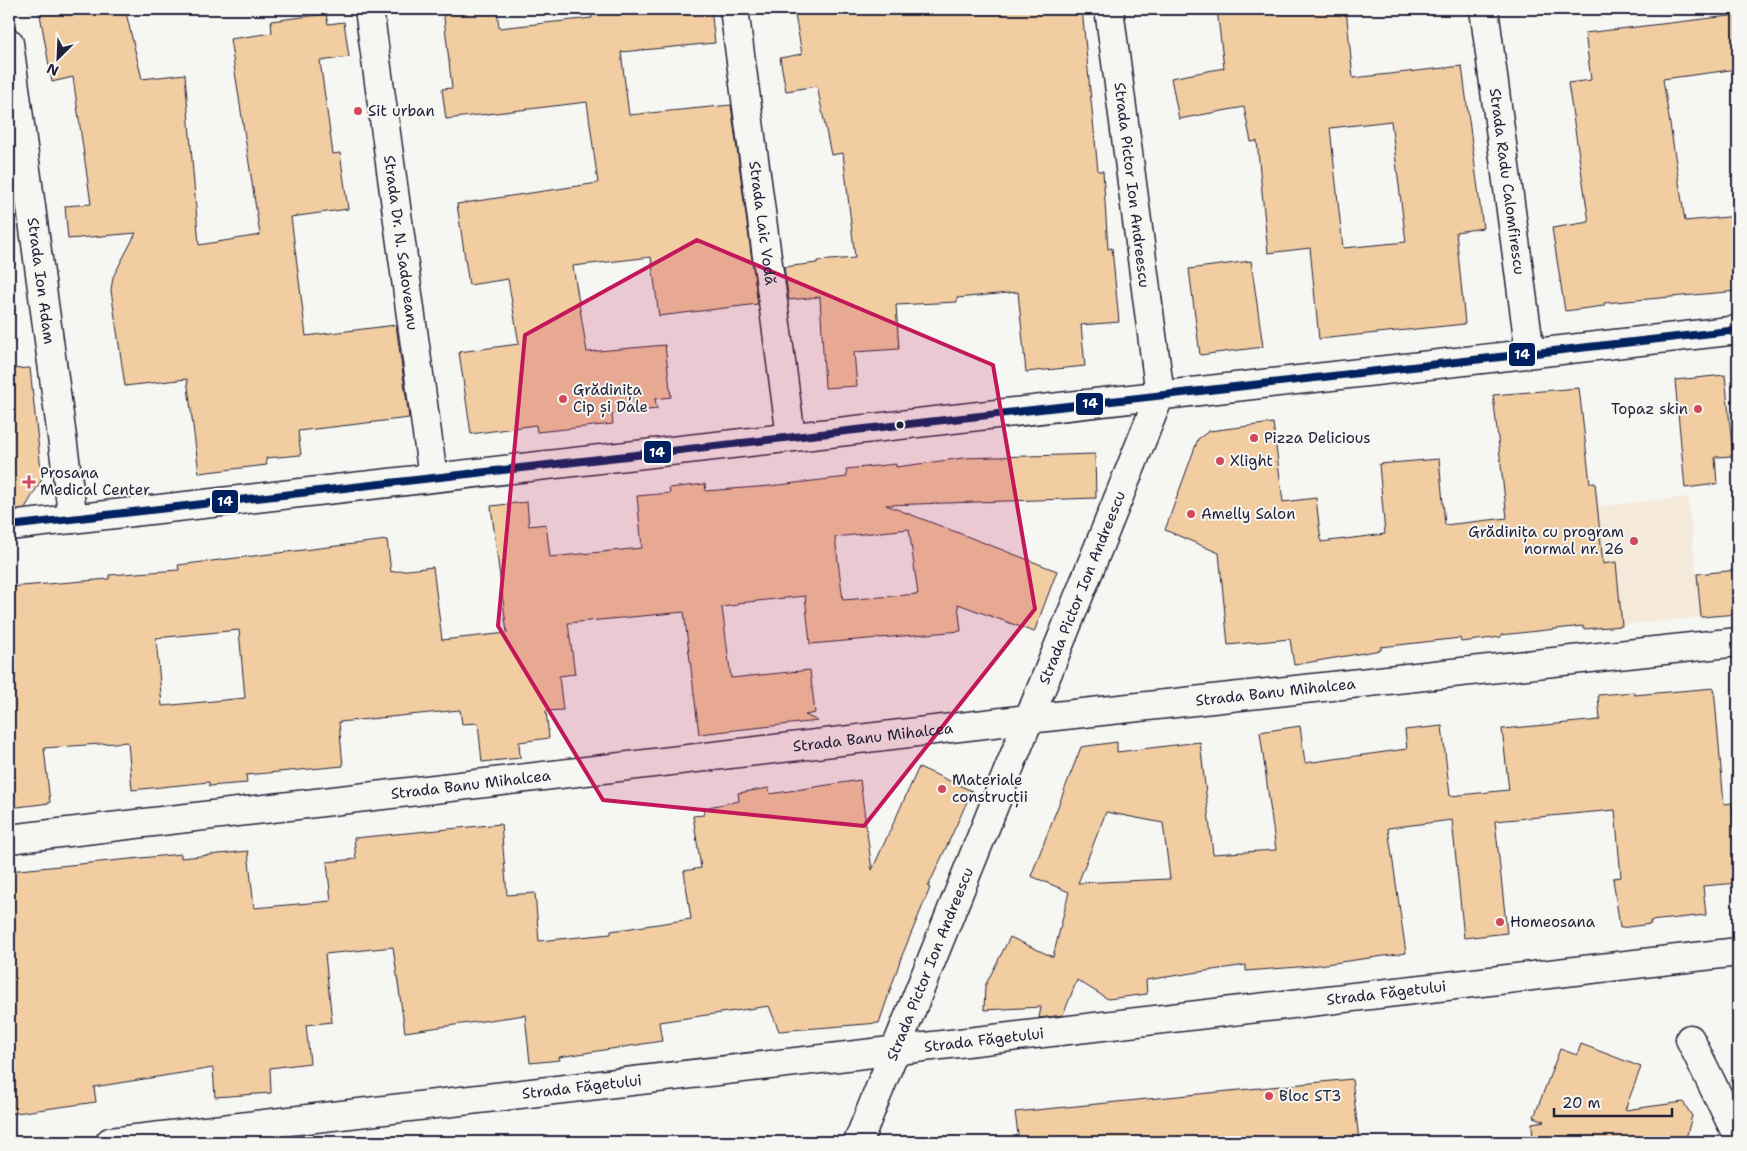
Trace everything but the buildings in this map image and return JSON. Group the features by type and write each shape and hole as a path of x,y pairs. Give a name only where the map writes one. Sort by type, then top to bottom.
{"street":[{"name":"Strada Dr. N. Sadoveanu","path":"370,9 433,477"},
{"name":"Strada Laic Vodă","path":"734,9 791,437"},
{"name":"Strada Pictor Ion Andreescu","path":"858,1142 1160,395 1109,9"},
{"name":"Strada Radu Calomfirescu","path":"1484,9 1530,353"},
{"name":"Strada Ion Adam","path":"9,43 73,519"},
{"path":"9,526 1738,330"},
{"name":"Strada Banu Mihalcea","path":"9,839 1028,720 1738,642"},
{"name":"Strada Făgetului","path":"110,1142 1738,952"},
{"path":"1690,1039 1738,1137"}],"highlighted area":[{"path":"697,240 993,365 1035,609 864,826 603,800 498,626 525,335"}],"shaded area":[{"name":"Grădinița cu program normal nr. 26","path":"1688,497 1701,617 1583,629 1571,509"}],"transit line":[{"name":"14","path":"9,526 1738,330"}],"place":[{"name":"Sit urban","path":"358,111"},
{"name":"Grădinița Cip și Dale","path":"563,399"},
{"name":"Topaz skin","path":"1698,409"},
{"name":"Pizza Delicious","path":"1254,438"},
{"name":"Xlight","path":"1220,461"},
{"name":"Prosana Medical Center","path":"29,482"},
{"name":"Amelly Salon","path":"1191,514"},
{"name":"Grădinița cu program normal nr. 26","path":"1634,541"},
{"name":"Materiale construcții","path":"942,789"},
{"name":"Homeosana","path":"1500,922"},
{"name":"Bloc ST3","path":"1269,1096"}]}
